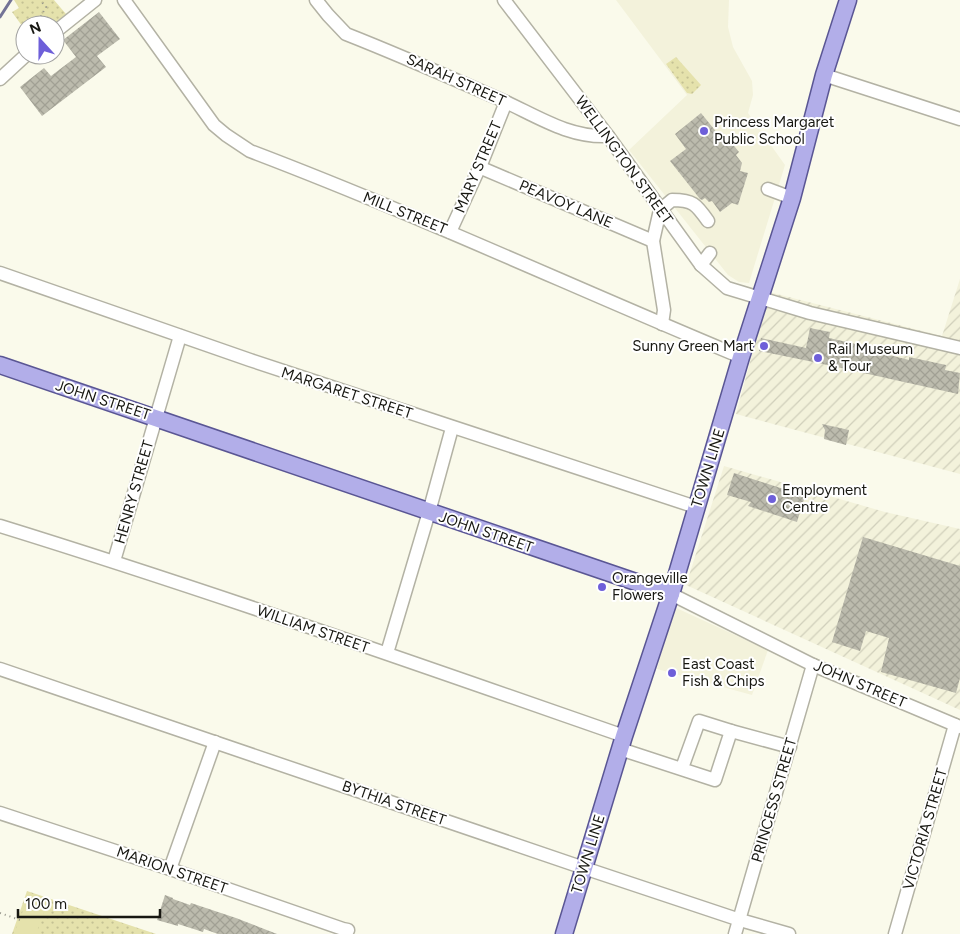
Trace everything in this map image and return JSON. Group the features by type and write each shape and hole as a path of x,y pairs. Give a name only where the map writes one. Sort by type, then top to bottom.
{"main road":[{"name":"TOWN LINE","path":"564,934 622,743 672,594 741,357 792,198 824,75 848,0"},
{"name":"JOHN STREET","path":"0,365 672,594"}],"street":[{"path":"65,24 95,0"},
{"name":"MILL STREET","path":"124,0 214,125 250,151 450,232 741,357"},
{"name":"SARAH STREET","path":"316,0 346,34 506,102 559,128 594,136 608,136"},
{"name":"WELLINGTON STREET","path":"504,0 608,136 701,265 727,288 810,313 960,348"},
{"path":"0,79 15,65"},
{"path":"824,75 960,119"},
{"name":"MARY STREET","path":"450,232 506,102"},
{"name":"PEAVOY LANE","path":"479,167 654,241"},
{"path":"768,190 792,198"},
{"path":"662,324 664,310 654,241 660,210 672,200 687,200 697,205 708,221"},
{"path":"701,265 710,253"},
{"name":"MARGARET STREET","path":"0,273 452,428 696,507"},
{"name":"HENRY STREET","path":"114,562 180,336"},
{"path":"387,653 452,428"},
{"name":"WILLIAM STREET","path":"0,526 387,653 715,780 731,731"},
{"name":"JOHN STREET","path":"672,594 813,665 958,726"},
{"name":"PRINCESS STREET","path":"735,934 813,665"},
{"name":"BYTHIA STREET","path":"0,669 584,868 740,920 789,934"},
{"path":"682,768 699,721 790,747"},
{"name":"VICTORIA STREET","path":"895,934 958,726"},
{"path":"170,869 215,742"},
{"name":"MARION STREET","path":"0,813 170,869 345,932"}],"path":[{"path":"40,0 46,7 42,15"},
{"path":"0,913 20,920"}],"shaded area":[{"path":"14,0 54,0 66,14 15,16 12,12 19,8"},
{"name":"Princess Margaret Public School","path":"616,0 729,0 728,27 733,47 752,81 753,95 748,113 785,165 749,283 739,282 728,275 629,150 687,95"},
{"path":"676,57 701,85 692,94 687,93 666,64"},
{"path":"960,279 960,474 736,414 769,292 942,336"},
{"path":"724,466 885,512 960,529 960,710 686,585"},
{"path":"674,607 768,650 752,695 657,669"},
{"path":"27,891 156,934 12,934"},
{"path":"27,900 46,907 36,934 14,934"}],"building":[{"path":"99,12 120,39 97,56 106,67 42,116 20,87 44,68 51,76 76,57 65,43 65,38"},
{"path":"701,113 718,134 721,132 726,136 739,152 736,155 742,163 740,171 748,173 738,205 732,203 720,212 712,201 709,202 705,198 700,199 670,161 686,149 675,134"},
{"path":"810,328 830,332 829,338 878,349 877,352 909,360 909,357 946,365 945,370 960,373 958,394 759,351 761,338 806,348"},
{"path":"822,424 849,430 846,445 824,439 825,430"},
{"name":"Employment Centre","path":"734,473 805,496 797,522 748,506 751,502 727,495"},
{"path":"863,537 960,566 960,678 956,693 881,672 889,638 866,631 860,651 832,642"},
{"path":"165,895 190,905 191,903 236,918 277,934 218,934 204,929 203,932 157,920"}],"waterway":[{"path":"0,17 11,0"}],"place":[{"name":"Princess Margaret Public School","path":"704,131"},
{"name":"Sunny Green Mart","path":"764,346"},
{"name":"Rail Museum & Tour","path":"818,358"},
{"name":"Employment Centre","path":"772,499"},
{"name":"Orangeville Flowers","path":"602,587"},
{"name":"East Coast Fish & Chips","path":"672,673"}]}
